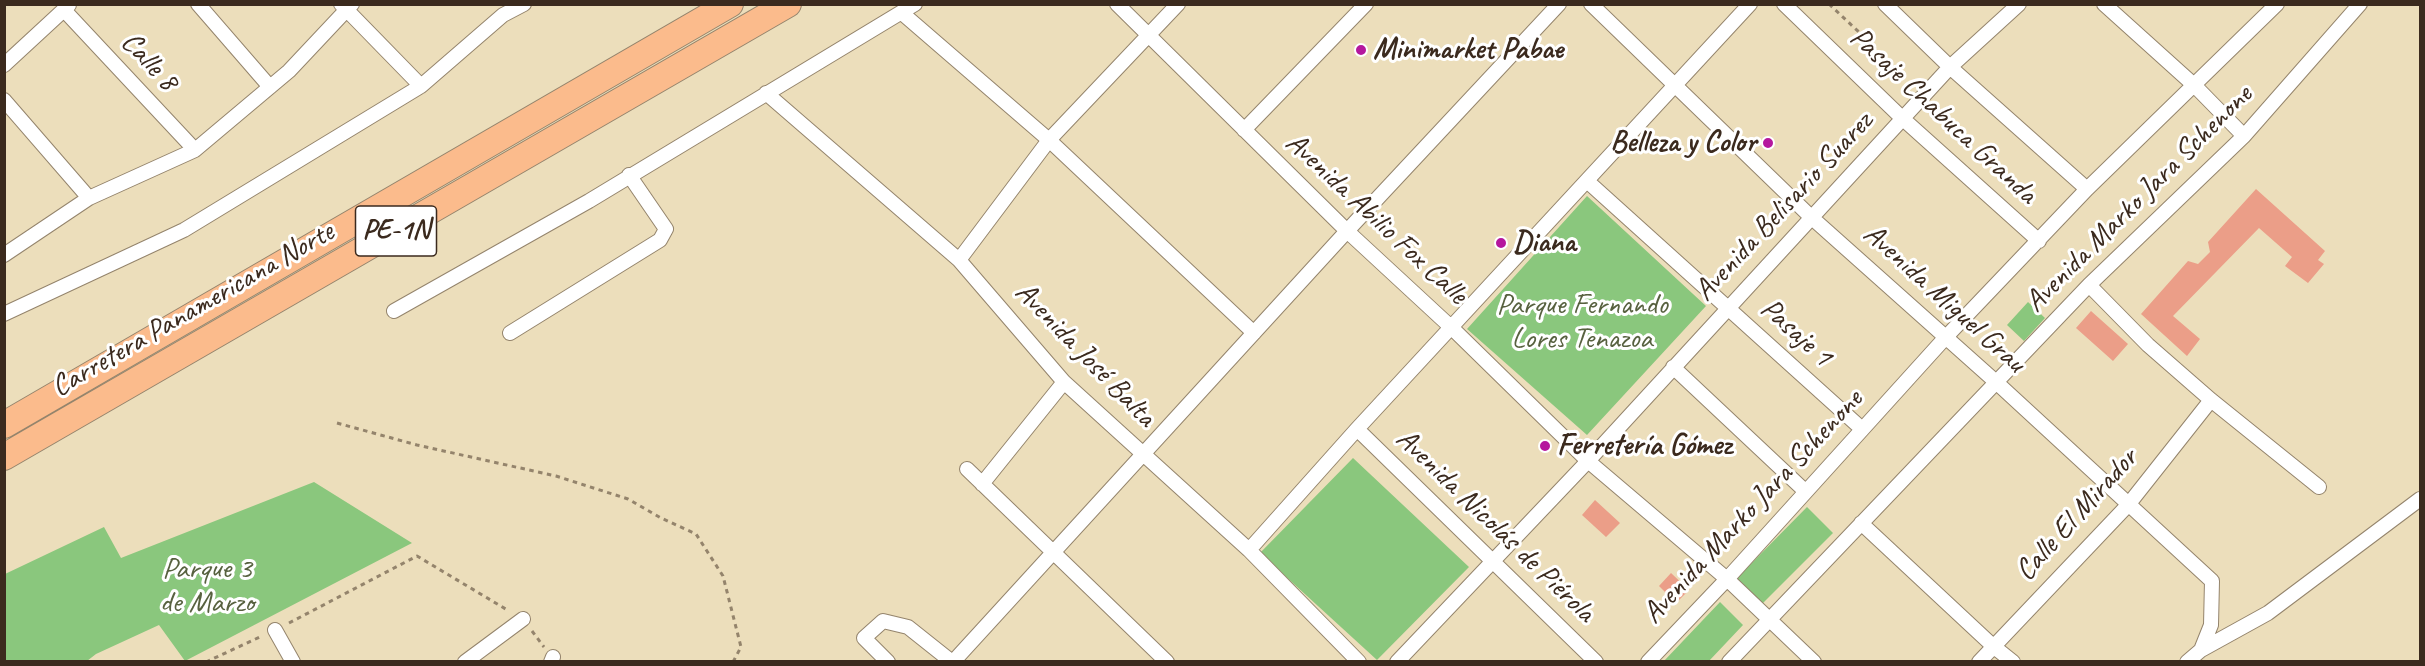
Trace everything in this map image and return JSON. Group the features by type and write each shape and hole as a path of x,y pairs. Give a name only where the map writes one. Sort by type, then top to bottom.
{"highway":[{"name":"Carretera Panamericana Norte","path":"4,425 730,4"},
{"name":"Carretera Panamericana Norte","path":"4,457 788,4"}],"street":[{"path":"198,4 270,87"},
{"path":"4,314 184,230 421,86 503,15 524,4"},
{"path":"394,311 589,201 915,4"},
{"name":"Avenida Abilio Fox Calle","path":"1117,4 1347,231 1453,328 1587,461 1727,579 1814,662"},
{"path":"959,260 1049,140 1178,4"},
{"path":"1244,130 1366,4"},
{"path":"888,662 864,638 883,621 908,627 952,662 1347,231 1559,4"},
{"name":"Avenida Miguel Grau","path":"1591,4 1811,217 1996,382 2212,581 2211,625 2201,650"},
{"path":"1249,550 1357,429 1453,328 1750,4"},
{"name":"Pasaje Chabuca Granda","path":"1784,4 1902,118 2038,241"},
{"path":"1885,4 1950,67 2087,189"},
{"name":"Avenida Belisario Suarez","path":"1397,662 1587,461 1950,67 2019,4"},
{"path":"2104,4 2195,86 2244,135"},
{"name":"Avenida Marko Jara Schenone","path":"1648,662 1727,579 1945,338 2087,189 2277,4"},
{"name":"Avenida Marko Jara Schenone","path":"1728,662 2089,285 2244,135 2360,4"},
{"path":"4,255 89,198 195,150 289,71 346,6 421,86"},
{"path":"4,65 67,7"},
{"name":"Calle 8","path":"67,7 195,150"},
{"path":"902,12 1049,140 1254,333"},
{"name":"Avenida José Balta","path":"766,93 959,260 1064,382 1249,550 1359,662"},
{"path":"4,100 89,198"},
{"path":"510,333 660,240 666,229 629,175"},
{"name":"Pasaje 1","path":"1587,181 1862,429"},
{"path":"2089,285 2148,345 2211,400 2319,487"},
{"path":"1673,367 1805,491"},
{"path":"982,484 1064,382"},
{"name":"Calle El Mirador","path":"1979,662 2128,505 2211,400"},
{"name":"Avenida Nicolás de Piérola","path":"1357,429 1596,662"},
{"path":"967,469 1167,662"},
{"path":"2187,662 2201,650 2268,612 2421,499"},
{"path":"1861,523 2013,662"},
{"path":"465,662 523,619"},
{"path":"274,630 293,662"}],"path":[{"path":"1829,4 1861,34"},
{"path":"337,423 575,482 628,498 661,518 696,534 723,576 741,647 733,662"},
{"path":"206,662 274,630 417,556 523,619 552,659"}],"green space":[{"name":"Parque Fernando Lores Tenazoa","path":"1587,196 1706,306 1587,435 1467,329"},
{"path":"2028,302 2045,318 2024,341 2007,325"},
{"path":"1353,458 1469,567 1377,660 1260,553"},
{"name":"Parque 3 de Marzo","path":"314,482 412,543 185,661 159,625 96,654 87,661 5,661 5,574 104,527 121,558"},
{"path":"1807,507 1833,533 1760,606 1734,581"},
{"path":"1720,602 1743,625 1709,661 1664,661"}],"building":[{"path":"2256,189 2325,251 2318,260 2324,264 2308,283 2285,266 2292,257 2259,228 2173,316 2200,339 2187,356 2141,314 2188,261 2198,264 2210,252 2208,242"},
{"path":"2091,311 2128,344 2113,361 2076,328"},
{"path":"1595,500 1620,523 1606,537 1582,515"},
{"path":"1671,573 1689,590 1676,603 1659,586"}],"place":[{"name":"Minimarket Pabae","path":"1361,50"},
{"name":"Belleza y Color","path":"1768,143"},
{"name":"Diana","path":"1501,243"},
{"name":"Ferretería Gómez","path":"1545,446"}]}
